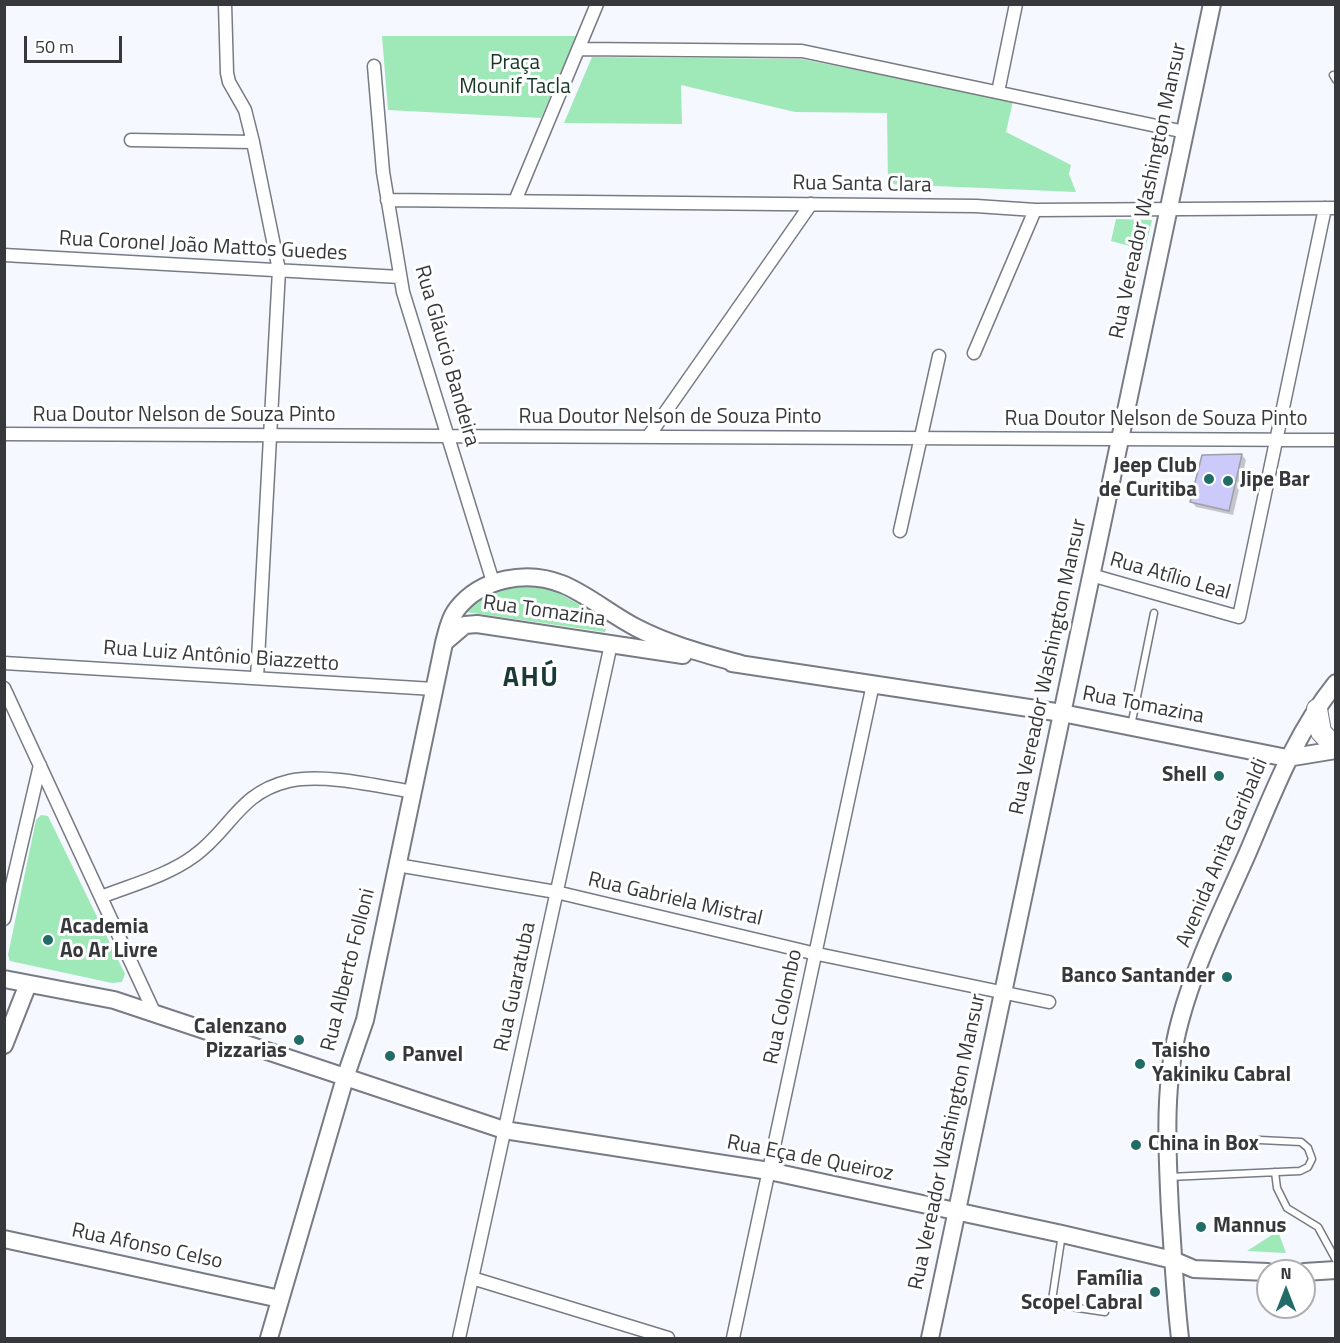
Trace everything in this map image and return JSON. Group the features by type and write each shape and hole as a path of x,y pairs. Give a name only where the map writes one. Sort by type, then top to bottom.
{"main road":[{"name":"Rua Vereador Washington Mansur","path":"930,1338 1212,4"},
{"name":"Rua Tomazina","path":"444,643 449,623 467,598 493,582 527,578 545,579 576,591 636,627 685,648 741,664"},
{"path":"610,613 611,644"},
{"name":"Rua Tomazina","path":"444,643 465,625 477,624 1062,712 1287,758"},
{"name":"Rua Alberto Folloni","path":"269,1338 364,1020 444,643"},
{"name":"Avenida Anita Garibaldi","path":"1180,1338 1168,1177 1168,1104 1174,1046 1197,972 1287,758 1335,683"},
{"path":"1287,758 1335,749 1321,732 1317,709"},
{"name":"Rua Eça de Queiroz","path":"4,980 114,1000 504,1130 770,1171 1062,1234 1173,1260 1194,1269 1256,1272"},
{"path":"4,1045 28,984"},
{"name":"Rua Afonso Celso","path":"4,1239 280,1299"},
{"path":"1316,1271 1335,1270"}],"street":[{"path":"225,4 227,73 229,82 245,110 279,270 257,678"},
{"path":"515,201 597,4"},
{"path":"998,93 1016,4"},
{"path":"578,49 802,51 1185,132"},
{"name":"Rua Gláucio Bandeira","path":"374,66 387,200 400,277 493,582"},
{"path":"131,140 253,142"},
{"name":"Rua Santa Clara","path":"387,200 976,206 1035,210 1330,208"},
{"path":"648,437 811,204"},
{"path":"1276,440 1330,208"},
{"path":"974,353 1035,210"},
{"name":"Rua Coronel João Mattos Guedes","path":"4,255 400,277"},
{"path":"900,531 939,356"},
{"name":"Rua Doutor Nelson de Souza Pinto","path":"4,434 1335,440"},
{"name":"Rua Atílio Leal","path":"1091,575 1239,617 1276,440"},
{"name":"Rua Guaratuba","path":"459,1338 611,644"},
{"name":"Rua Luiz Antônio Biazzetto","path":"4,663 434,689"},
{"name":"Rua Colombo","path":"733,1338 873,684"},
{"path":"4,688 154,1012"},
{"path":"4,919 40,765"},
{"path":"101,897 163,873 188,860 210,842 243,804 271,787 290,781 309,779 413,792"},
{"name":"Rua Gabriela Mistral","path":"397,866 556,892 815,954 1049,1002"},
{"path":"472,1278 668,1338"}],"lane":[{"path":"1130,726 1154,612"},
{"path":"1168,1177 1300,1171 1308,1167 1312,1159 1308,1148 1301,1142 1260,1140"},
{"path":"1275,1172 1277,1188 1287,1208 1318,1227 1335,1260"},
{"path":"1062,1234 1052,1300 1058,1305 1105,1312"}],"green space":[{"name":"Praça Mounif Tacla","path":"382,36 576,36 541,118 388,110"},
{"path":"592,57 801,59 1013,101 1006,132 1071,165 1069,174 1076,192 888,184 887,113 795,112 681,85 682,124 564,123"},
{"path":"1116,219 1152,220 1145,250 1111,241"},
{"path":"502,586 545,586 608,620 605,632 466,612 485,593"},
{"path":"41,815 48,816 125,974 122,982 112,983 10,961 8,955 36,820"},
{"path":"1278,1231 1286,1253 1247,1251"}],"building":[{"path":"1242,454 1229,511 1190,502 1202,455"}],"place":[{"name":"Jeep Club de Curitiba","path":"1209,479"},
{"name":"Jipe Bar","path":"1228,481"},
{"name":"Shell","path":"1219,776"},
{"name":"Academia Ao Ar Livre","path":"48,940"},
{"name":"Banco Santander","path":"1227,977"},
{"name":"Calenzano Pizzarias","path":"299,1040"},
{"name":"Panvel","path":"390,1056"},
{"name":"Taisho Yakiniku Cabral","path":"1140,1064"},
{"name":"China in Box","path":"1136,1145"},
{"name":"Mannus","path":"1201,1227"},
{"name":"Família Scopel Cabral","path":"1155,1292"}],"district":[{"name":"AHÚ","path":"531,679"}]}
